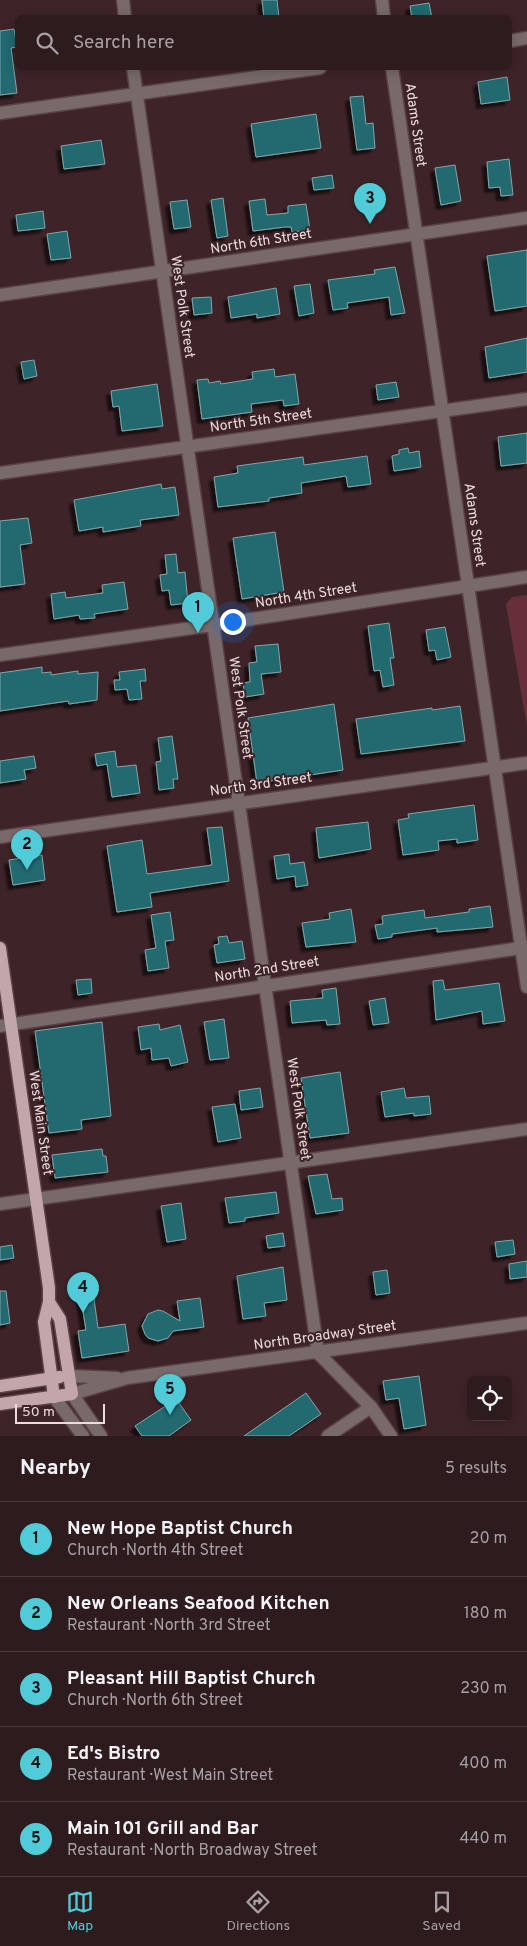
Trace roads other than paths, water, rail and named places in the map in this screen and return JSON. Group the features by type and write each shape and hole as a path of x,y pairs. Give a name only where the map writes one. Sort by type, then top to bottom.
{"main road":[{"name":"West Main Street","path":"0,948 6,1025 36,1199 50,1302 60,1319 72,1394"},
{"name":"West Main Street","path":"50,1302 44,1322 54,1397"},
{"path":"0,1386 70,1376"},
{"path":"0,1404 72,1394"}],"street":[{"path":"123,0 125,15"},
{"path":"382,0 384,15"},
{"path":"512,41 527,38"},
{"name":"West Polk Street","path":"132,70 318,1353"},
{"path":"0,113 306,70"},
{"name":"Adams Street","path":"392,70 493,768 524,947 527,987"},
{"name":"North 6th Street","path":"0,295 527,218"},
{"name":"North 5th Street","path":"0,473 527,399"},
{"name":"North 4th Street","path":"0,655 213,625 527,577"},
{"name":"North 3rd Street","path":"0,837 527,763"},
{"name":"North 2nd Street","path":"6,1025 524,947"},
{"path":"0,1204 129,1188 290,1162 527,1129"},
{"name":"North Broadway Street","path":"72,1394 127,1378 527,1323"},
{"path":"318,1353 370,1407 391,1436"},
{"name":"North Broadway Street","path":"70,1376 127,1378"},
{"path":"72,1394 101,1436"},
{"path":"54,1397 83,1436"},
{"path":"328,1436 370,1407"}],"place":[{"name":"Pleasant Hill Baptist Church","path":"370,224"},
{"name":"New Hope Baptist Church","path":"198,633"},
{"name":"New Orleans Seafood Kitchen","path":"27,870"},
{"name":"Ed's Bistro","path":"83,1313"},
{"name":"Main 101 Grill and Bar","path":"170,1415"}]}
